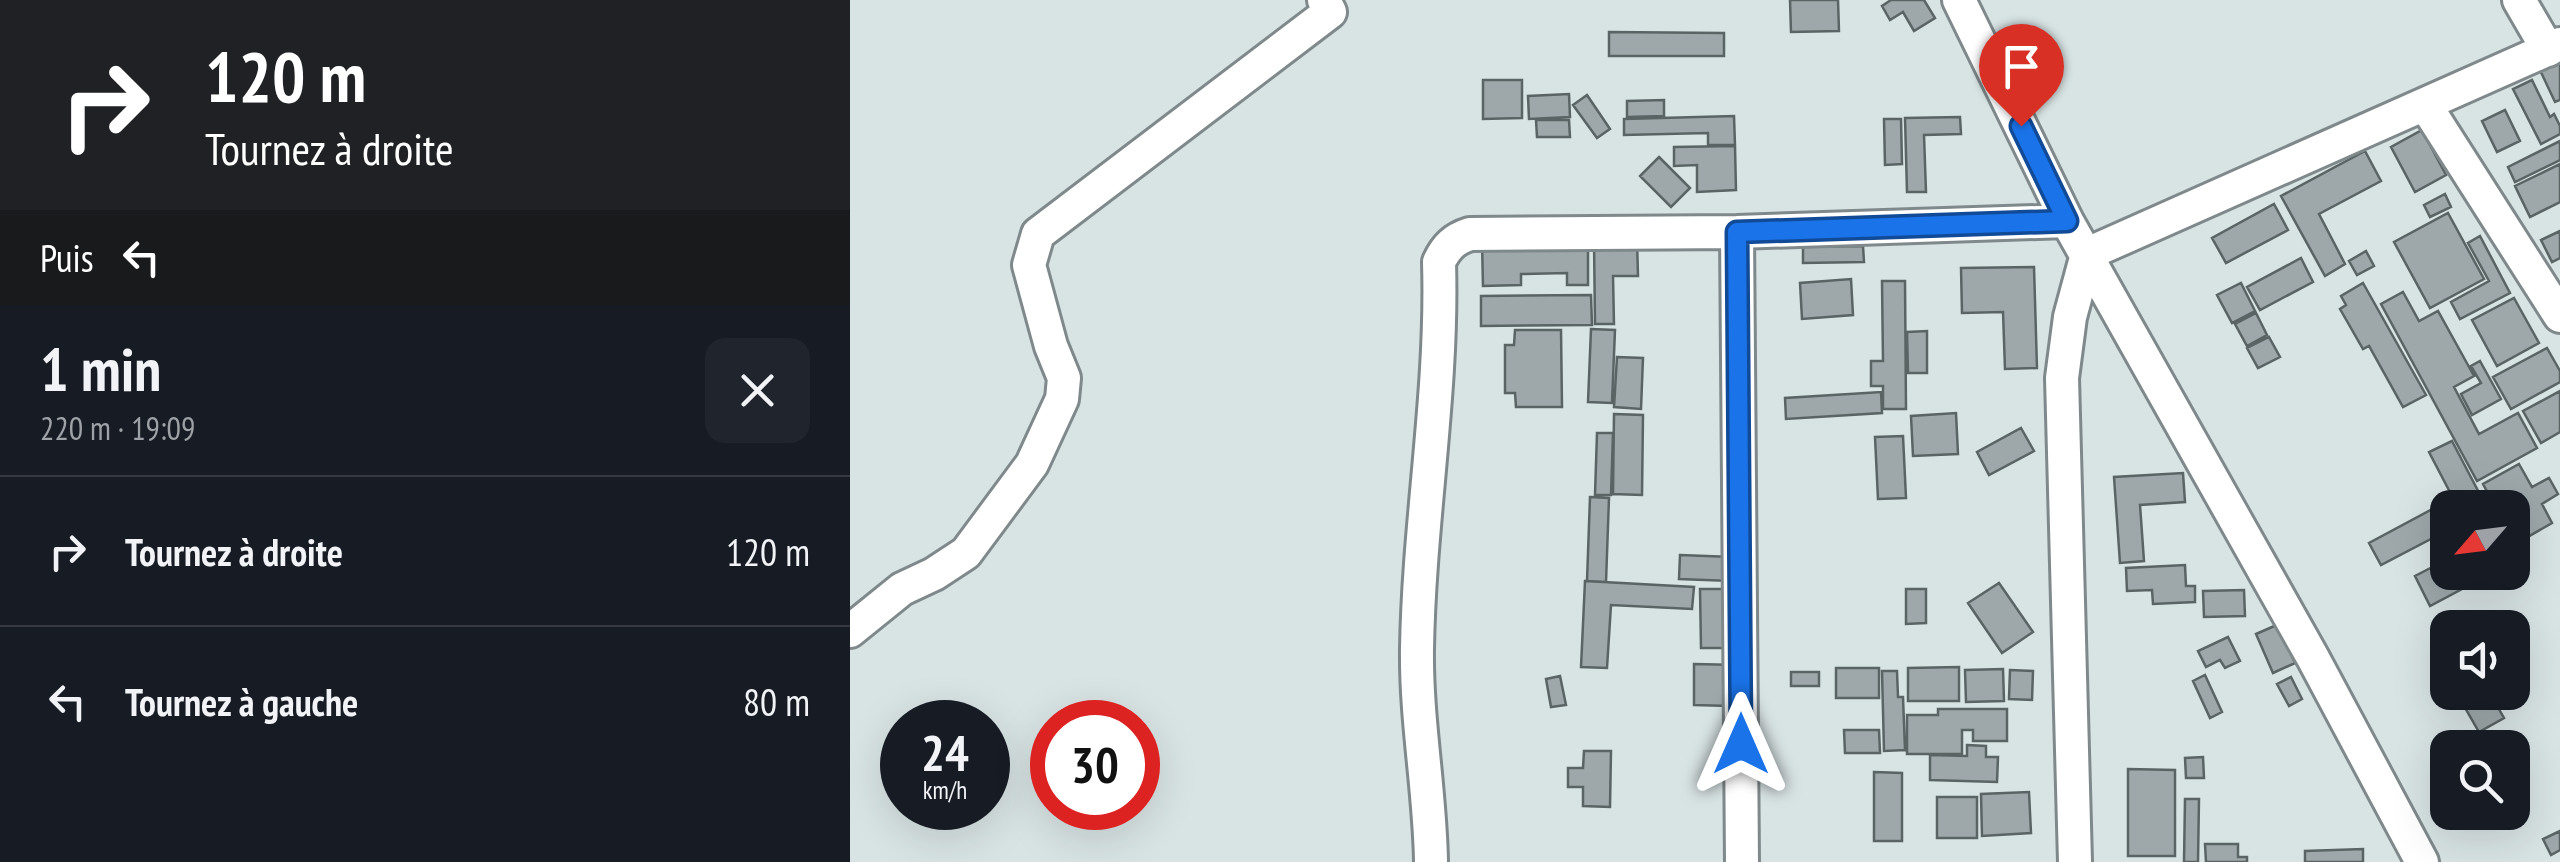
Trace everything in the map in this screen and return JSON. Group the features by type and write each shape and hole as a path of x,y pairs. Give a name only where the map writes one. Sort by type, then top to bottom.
{"street":[{"path":"850,631 902,590 966,553 1032,464 1062,399 1064,378 1029,266 1038,234 1330,12 1324,0"},
{"path":"1959,0 2067,221 2313,658 2422,862"},
{"path":"2087,254 2554,47 2519,0"},
{"path":"2426,106 2560,316"},
{"path":"1431,862 1417,650 1435,426 1439,262 1444,250 1456,239 1470,234 1737,232 2067,221"},
{"path":"1737,232 1742,862"},
{"path":"2075,862 2062,378 2070,317 2087,254"}],"building":[{"path":"1790,0 1838,0 1839,31 1791,32"},
{"path":"1891,0 1924,0 1935,18 1914,31 1903,12 1890,20 1882,6"},
{"path":"1609,32 1724,33 1724,56 1609,56"},
{"path":"2560,58 2560,100 2555,102 2539,68"},
{"path":"1483,80 1522,80 1522,118 1483,119"},
{"path":"2532,80 2550,117 2554,114 2560,126 2560,134 2541,144 2513,89"},
{"path":"1569,94 1570,117 1529,119 1528,96"},
{"path":"1587,95 1610,129 1597,138 1573,105"},
{"path":"1664,100 1664,116 1627,117 1627,101"},
{"path":"2505,110 2520,141 2497,152 2482,121"},
{"path":"1734,116 1735,145 1708,145 1708,133 1624,135 1624,119"},
{"path":"1960,117 1961,134 1924,135 1926,192 1907,192 1905,118"},
{"path":"1884,119 1901,119 1902,164 1885,165"},
{"path":"1536,120 1569,120 1570,137 1537,137"},
{"path":"2422,130 2446,175 2415,192 2391,147"},
{"path":"2560,141 2560,160 2515,182 2508,167"},
{"path":"1735,146 1736,190 1697,192 1697,165 1674,166 1674,147"},
{"path":"2365,151 2381,181 2319,214 2345,264 2325,276 2281,196"},
{"path":"1659,157 1690,188 1671,207 1640,176"},
{"path":"2560,164 2560,202 2530,217 2515,186"},
{"path":"2445,194 2451,207 2430,217 2424,205"},
{"path":"2274,204 2288,230 2226,263 2212,238"},
{"path":"2448,213 2484,279 2430,308 2394,242"},
{"path":"2560,231 2560,258 2552,262 2541,240"},
{"path":"2480,236 2510,293 2460,319 2451,302 2489,281 2468,243"},
{"path":"1594,240 1637,240 1638,276 1613,276 1614,324 1595,324"},
{"path":"1588,241 1588,285 1567,285 1567,273 1521,274 1521,285 1483,286 1482,242"},
{"path":"1863,246 1864,262 1803,263 1803,247"},
{"path":"2366,251 2374,266 2357,275 2349,261"},
{"path":"2301,258 2313,282 2260,310 2247,287"},
{"path":"2034,267 2037,368 2005,369 2003,312 1962,313 1961,268"},
{"path":"1851,279 1853,315 1802,319 1800,283"},
{"path":"1882,281 1905,281 1906,409 1883,409 1883,386 1871,386 1871,361 1883,361"},
{"path":"2241,283 2255,311 2232,323 2217,295"},
{"path":"2363,283 2426,395 2403,407 2369,346 2363,349 2340,309 2346,305 2341,296"},
{"path":"2403,292 2419,321 2438,311 2474,376 2454,387 2479,434 2518,413 2537,448 2477,481 2381,304"},
{"path":"1591,295 1592,325 1481,326 1481,296"},
{"path":"2514,298 2539,343 2497,366 2472,320"},
{"path":"2256,313 2267,335 2247,346 2235,324"},
{"path":"1591,329 1615,330 1612,403 1588,402"},
{"path":"1515,330 1561,330 1562,407 1516,407 1515,393 1505,393 1505,345 1514,345"},
{"path":"1927,331 1927,373 1908,373 1907,332"},
{"path":"2269,337 2280,357 2258,368 2247,348"},
{"path":"2547,348 2560,371 2560,382 2511,409 2493,377"},
{"path":"1617,357 1643,358 1641,409 1614,407"},
{"path":"2480,361 2501,399 2472,415 2461,394 2481,383 2471,366"},
{"path":"2560,391 2560,432 2541,443 2523,411"},
{"path":"1881,392 1882,413 1786,419 1785,398"},
{"path":"1956,413 1958,454 1913,456 1911,416"},
{"path":"1614,414 1643,415 1642,495 1613,494"},
{"path":"2021,428 2034,451 1989,475 1977,452"},
{"path":"1597,433 1613,433 1611,495 1595,495"},
{"path":"1903,436 1906,498 1878,499 1875,437"},
{"path":"2452,441 2478,490 2449,490 2429,452"},
{"path":"2519,464 2532,487 2549,478 2558,494 2542,504 2552,523 2530,536 2530,490 2486,490 2483,484"},
{"path":"2183,473 2185,502 2140,505 2144,561 2120,563 2114,477"},
{"path":"1590,497 1609,498 1606,582 1587,581"},
{"path":"2430,510 2430,539 2381,565 2369,543"},
{"path":"1680,555 1732,557 1731,581 1679,579"},
{"path":"2185,565 2186,586 2195,586 2195,602 2153,604 2152,590 2127,591 2126,568"},
{"path":"2430,568 2430,590 2460,590 2430,606 2415,576"},
{"path":"1585,581 1694,587 1692,609 1611,605 1607,668 1581,667"},
{"path":"1999,583 2033,632 2002,653 1968,603"},
{"path":"1700,589 1731,589 1733,648 1701,648"},
{"path":"1906,589 1926,589 1926,623 1906,624"},
{"path":"2244,590 2245,616 2204,617 2203,591"},
{"path":"2279,624 2295,663 2273,673 2256,634"},
{"path":"2228,637 2240,661 2225,668 2220,660 2206,667 2198,651"},
{"path":"1694,664 1739,665 1730,706 1694,705"},
{"path":"1959,667 1959,701 1908,701 1908,668"},
{"path":"1836,668 1879,668 1879,698 1836,698"},
{"path":"2003,669 2004,701 1966,702 1965,670"},
{"path":"2010,670 2033,671 2032,700 2009,699"},
{"path":"1882,671 1897,671 1898,697 1903,697 1905,750 1884,751"},
{"path":"1791,672 1819,672 1819,686 1791,686"},
{"path":"2205,675 2222,712 2210,718 2193,681"},
{"path":"1560,676 1566,705 1551,707 1546,679"},
{"path":"2291,677 2302,699 2289,706 2277,684"},
{"path":"1938,709 2007,709 2007,741 1973,741 1973,730 1962,730 1962,754 1907,754 1907,715 1938,715"},
{"path":"2466,710 2499,710 2504,718 2478,730"},
{"path":"1844,730 1879,730 1880,753 1845,753"},
{"path":"1967,745 1986,746 1986,757 1998,757 1997,782 1930,780 1930,755 1967,756"},
{"path":"1584,751 1611,751 1610,807 1583,806 1583,787 1568,787 1568,768 1583,768"},
{"path":"2203,757 2204,778 2186,778 2185,758"},
{"path":"2128,769 2175,770 2175,856 2128,856"},
{"path":"1874,772 1902,773 1902,841 1874,841"},
{"path":"2029,792 2031,833 1982,836 1981,794"},
{"path":"1937,797 1977,797 1977,838 1937,838"},
{"path":"2185,799 2199,799 2198,862 2184,862"},
{"path":"2560,831 2560,850 2551,855 2543,839"},
{"path":"2205,844 2238,844 2238,857 2247,857 2247,862 2206,862"},
{"path":"2363,849 2363,862 2305,862 2305,851"}],"route":[{"path":"1741,744 1737,232 2067,221 2021,126"}]}
